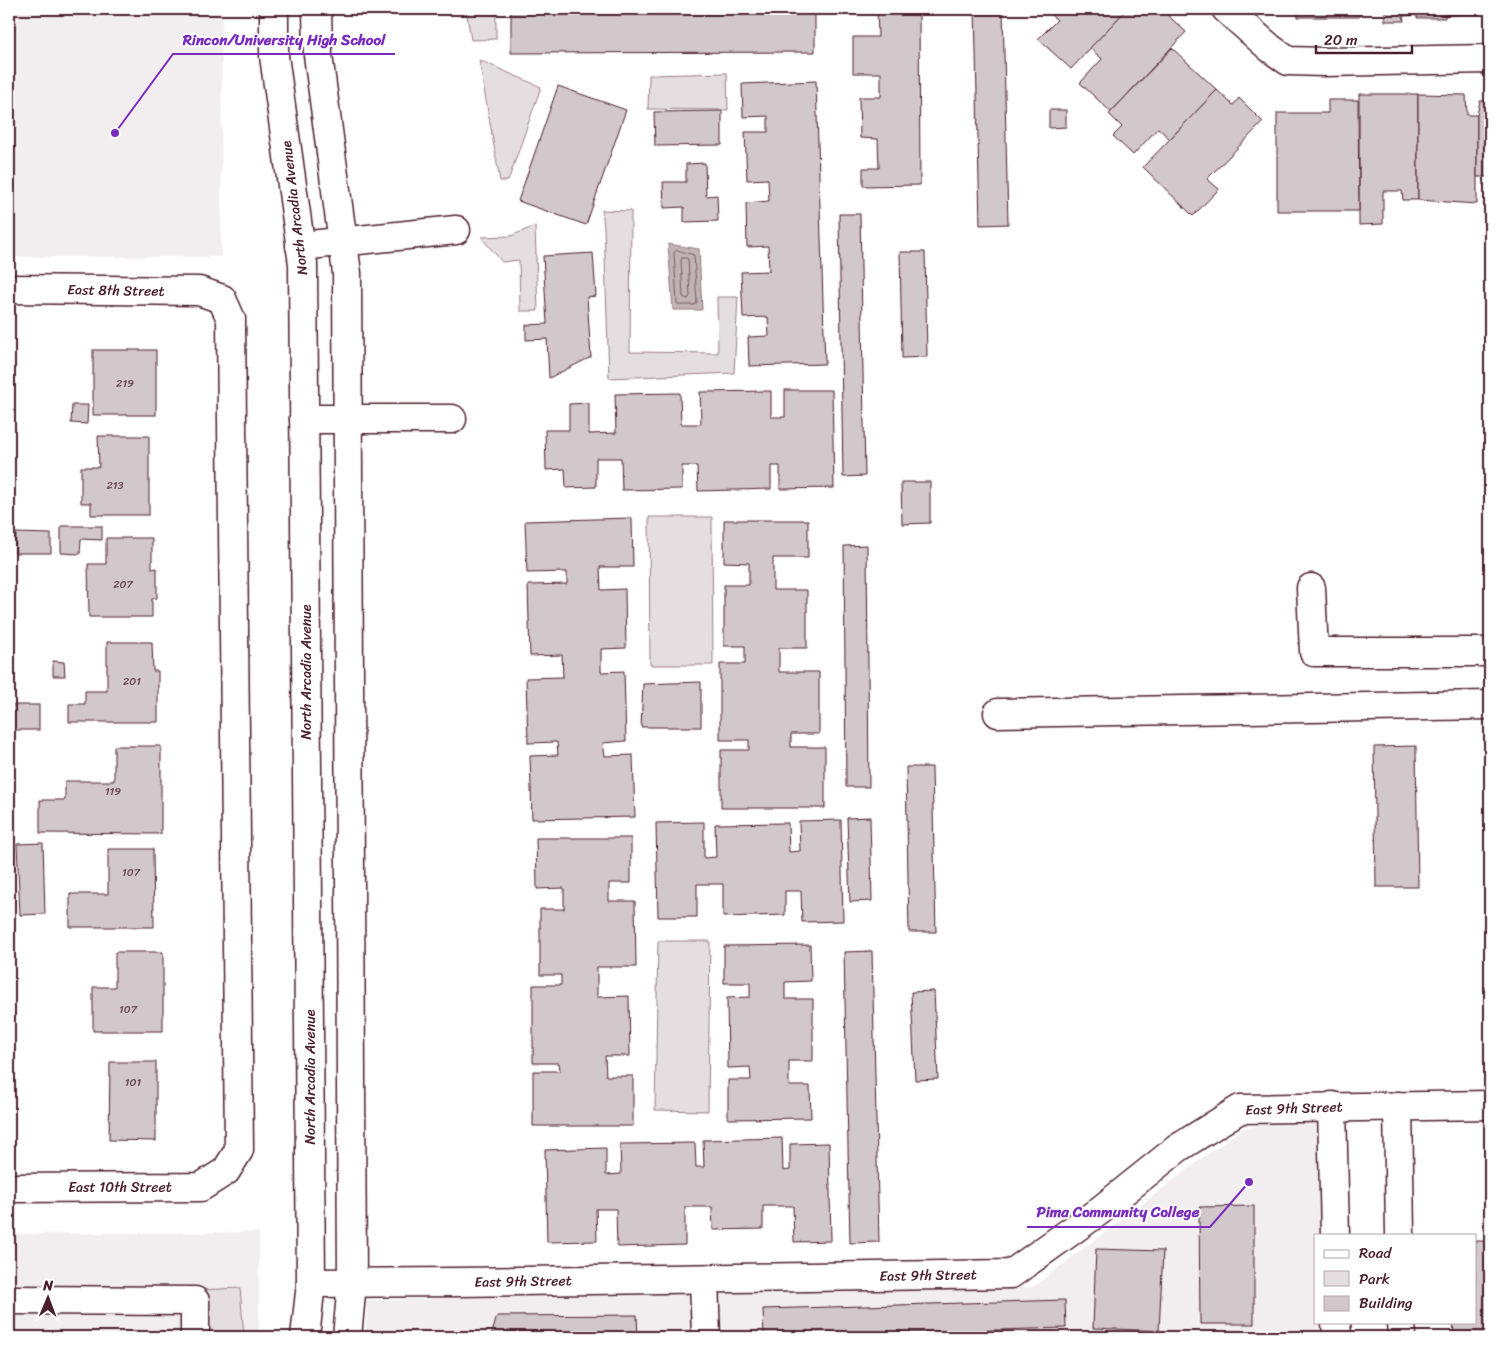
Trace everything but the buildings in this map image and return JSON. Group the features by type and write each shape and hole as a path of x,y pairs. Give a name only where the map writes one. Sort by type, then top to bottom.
{"street":[{"name":"North Arcadia Avenue","path":"274,9 274,56 303,264 311,1283 305,1337"},
{"path":"317,9 318,55 347,273 352,1283 347,1337"},
{"path":"1226,9 1270,48 1288,60 1324,62 1490,59"},
{"path":"300,246 456,230"},
{"name":"East 8th Street","path":"9,289 199,291 222,299 231,319 239,1150 226,1171"},
{"path":"304,419 452,419"},
{"path":"1311,588 1314,652 1490,652"},
{"path":"306,680 349,680"},
{"path":"998,713 1490,705"},
{"path":"308,930 350,931"},
{"name":"East 9th Street","path":"311,1283 1012,1274 1098,1212 1178,1148 1240,1109 1332,1106 1490,1105"},
{"path":"1332,1106 1335,1234"},
{"path":"1398,1106 1400,1234"},
{"name":"East 10th Street","path":"9,1188 200,1187 226,1171"},
{"path":"704,1279 706,1337"},
{"path":"9,1300 195,1302 195,1337"},
{"path":"1336,1324 1337,1337"},
{"path":"1401,1324 1402,1337"}],"shaded area":[{"path":"9,9 222,9 221,257 9,257"},
{"path":"1287,1119 1325,1120 1327,1234 1314,1234 1314,1324 1328,1324 1328,1337 366,1337 367,1300 1033,1287 1241,1129"},
{"path":"259,1232 259,1337 9,1337 9,1234"}],"green space":[{"path":"466,9 496,9 496,39 471,40"},
{"path":"479,60 541,87 508,181 500,181"},
{"path":"727,73 728,110 648,109 649,75"},
{"path":"602,210 631,211 630,352 718,353 717,297 738,297 734,373 609,378"},
{"path":"535,226 538,311 520,311 519,260 502,262 481,237 511,236"},
{"path":"649,517 712,517 713,665 650,665"},
{"path":"658,941 710,941 708,1111 655,1110"},
{"path":"240,1288 244,1337 205,1337 201,1290"}],"water":[{"path":"668,244 699,249 702,310 673,310"}],"place":[{"name":"Rincon/University High School","path":"115,133"},
{"name":"Pima Community College","path":"1249,1182"}]}
